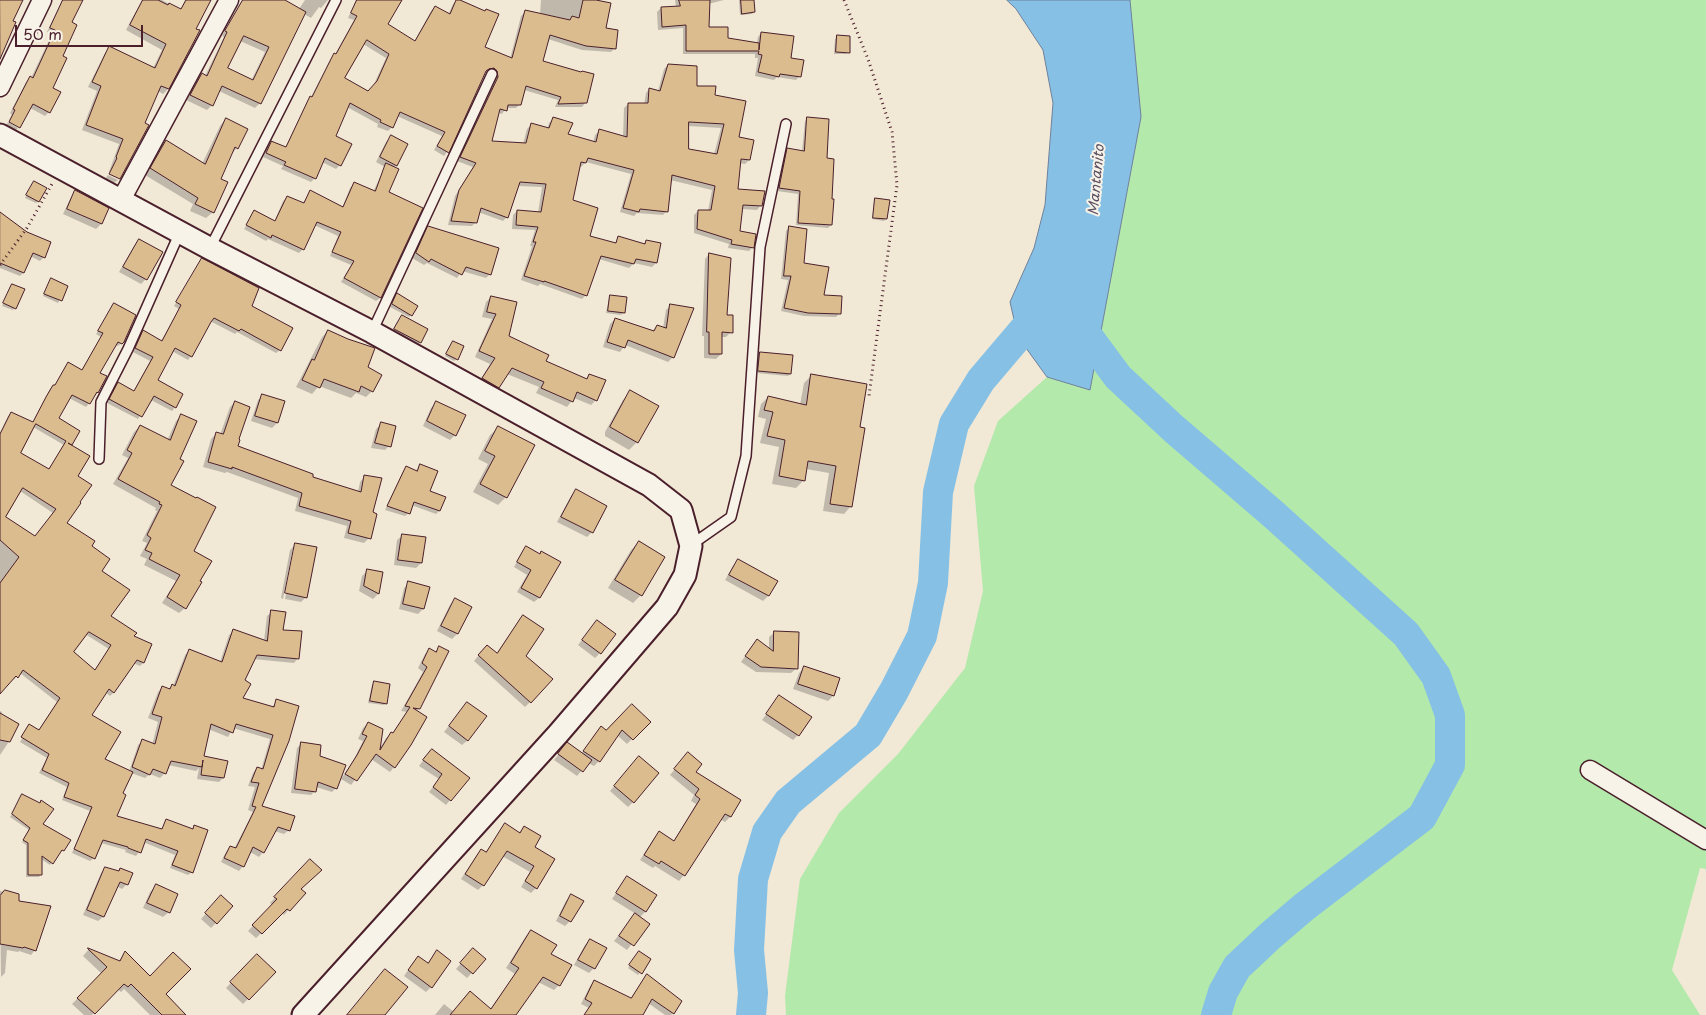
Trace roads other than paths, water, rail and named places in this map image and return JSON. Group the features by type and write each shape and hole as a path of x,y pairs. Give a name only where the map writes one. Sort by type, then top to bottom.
{"street":[{"path":"0,87 42,0"},
{"path":"121,200 229,0"},
{"path":"0,135 210,248 372,332 649,485 681,510 691,546 685,575 666,606 636,644 558,734 303,1015"},
{"path":"1590,770 1706,840"}],"lane":[{"path":"210,248 336,0"},
{"path":"372,332 492,74"},
{"path":"691,546 731,516 746,456 760,247 786,124"},
{"path":"99,459 101,402 128,349 180,232"}],"water":[{"name":"Mantanito","path":"1007,0 1130,0 1141,117 1090,390 1047,377 1018,337 1010,302 1034,248 1045,205 1053,103 1043,50 1016,9"}],"waterway":[{"path":"751,1015 753,993 749,950 753,879 767,832 788,802 868,735 894,691 922,636 933,583 938,492 954,424 981,380 1043,307"},
{"path":"1073,316 1118,377 1174,429 1273,514 1406,634 1436,676 1450,715 1450,765 1422,817 1304,907 1237,967 1223,992 1216,1015"}]}
